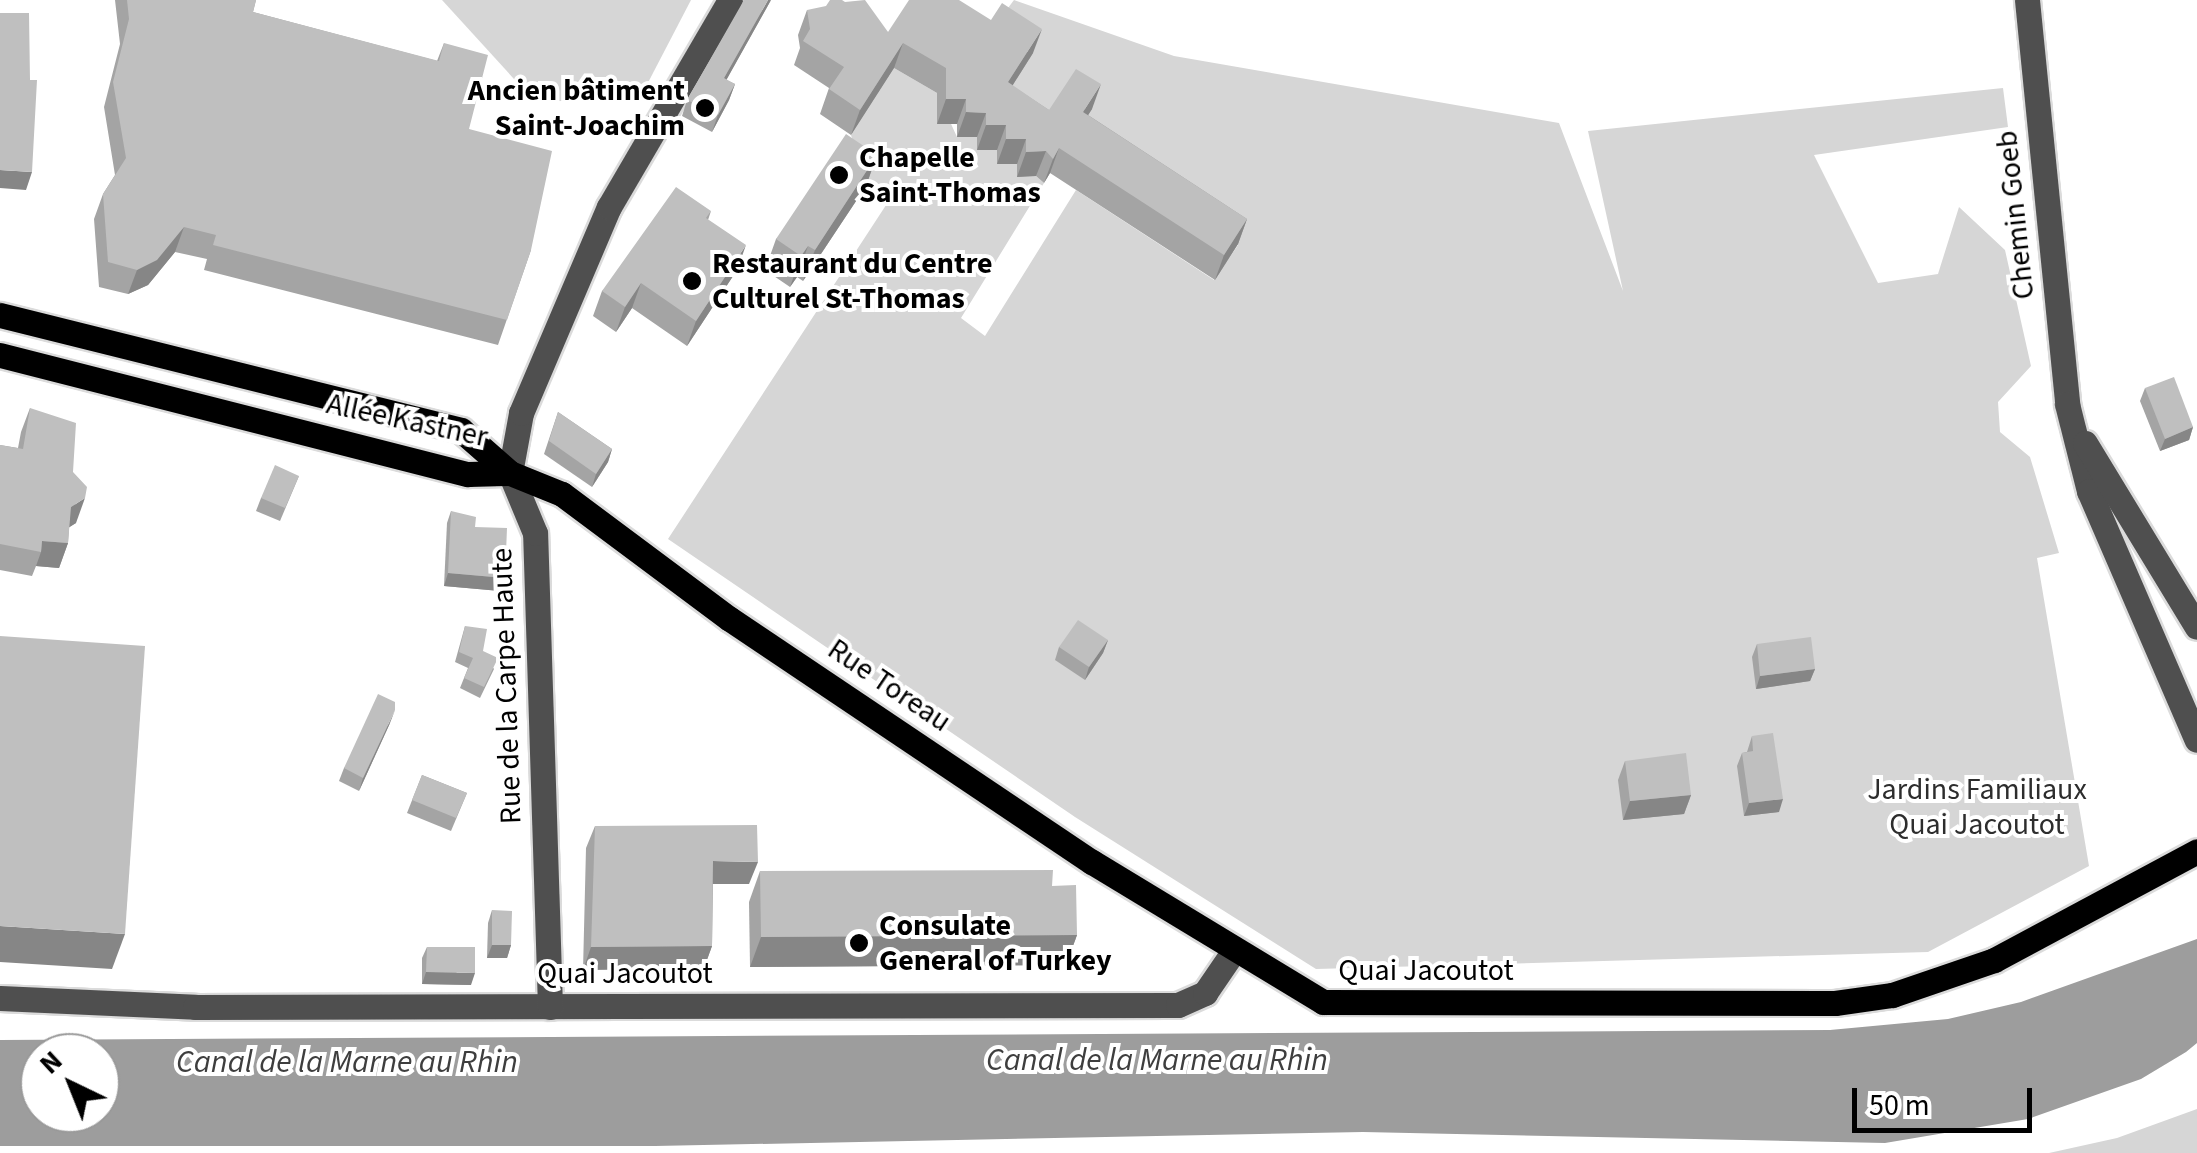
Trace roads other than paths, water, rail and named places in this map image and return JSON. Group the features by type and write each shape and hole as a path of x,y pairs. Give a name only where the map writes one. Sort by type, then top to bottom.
{"main road":[{"name":"Allée Kastner","path":"0,314 461,430 510,473"},
{"name":"Allée Kastner","path":"0,355 468,474 510,473"},
{"path":"336,440 344,400"},
{"name":"Rue Toreau","path":"510,473 562,494 730,620 1234,952"},
{"name":"Quai Jacoutot","path":"1234,952 1323,1002 1835,1003 1944,982 2197,852"}],"street":[{"path":"510,473 521,413 609,207 730,0"},
{"name":"Chemin Goeb","path":"2028,0 2073,422 2089,491 2197,740"},
{"name":"Chemin Goeb","path":"2073,422 2197,627"},
{"name":"Rue de la Carpe Haute","path":"510,473 535,533 550,1007"},
{"name":"Quai Jacoutot","path":"0,998 194,1007 1178,1005 1205,993 1234,952"}],"water":[{"name":"Canal de la Marne au Rhin","path":"2197,939 2197,1043 2186,1052 2141,1079 2028,1119 1885,1143 1363,1132 655,1146 0,1146 0,1040 20,1040 20,1133 120,1133 120,1039 1830,1030 1948,1019 2021,1002"}],"place":[{"name":"Ancien bâtiment Saint-Joachim","path":"705,108"},
{"name":"Chapelle Saint-Thomas","path":"839,175"},
{"name":"Restaurant du Centre Culturel St-Thomas","path":"692,281"},
{"name":"Consulate General of Turkey","path":"859,943"}],"park label":[{"name":"Jardins Familiaux Quai Jacoutot","path":"1977,807"}]}
